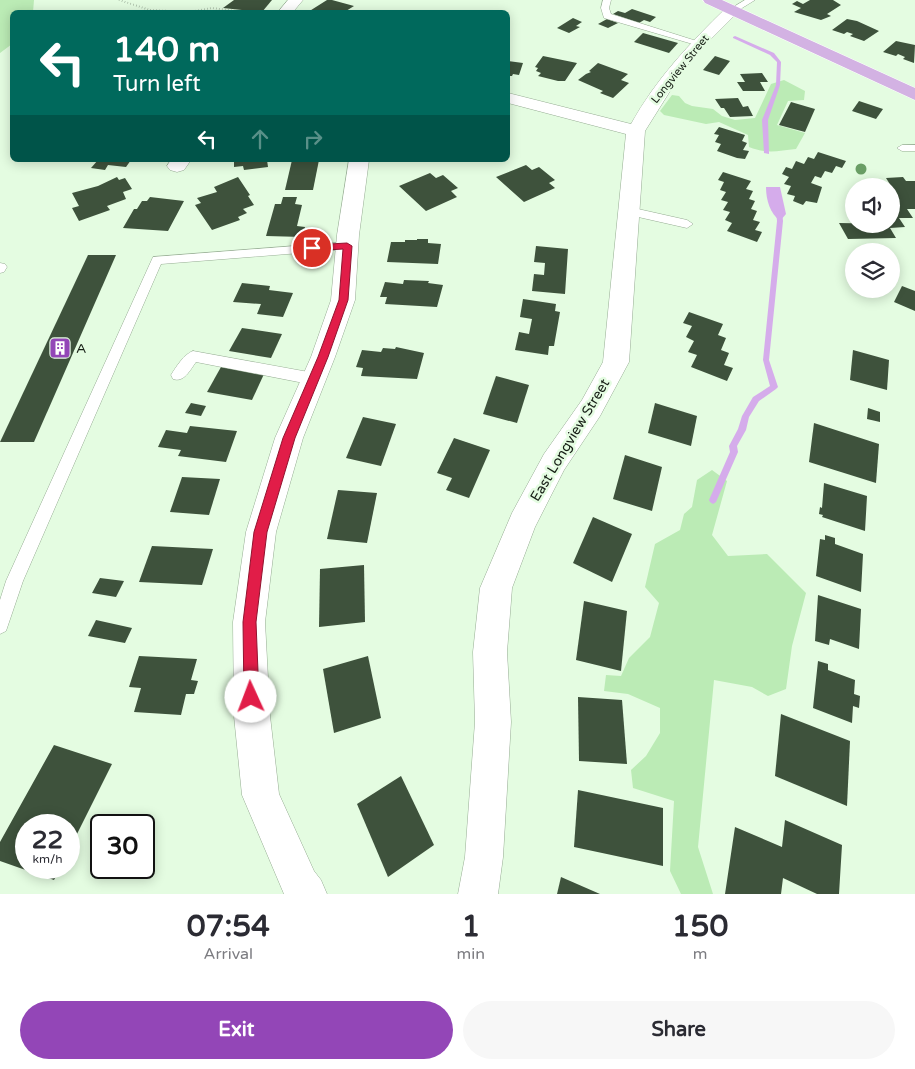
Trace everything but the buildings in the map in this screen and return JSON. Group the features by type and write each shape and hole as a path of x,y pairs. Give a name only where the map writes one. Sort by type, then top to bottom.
{"main road":[{"path":"710,0 915,95"}],"street":[{"path":"288,10 296,0"},
{"name":"Longview Street","path":"636,131 656,97 699,43 731,11"},
{"path":"510,99 636,131"},
{"name":"East Longview Street","path":"478,894 484,857 493,722 490,652 496,588 522,523 554,462 591,408 616,362 636,131"},
{"path":"307,894 300,885 261,796 252,716 249,622 261,532 289,438 344,300 347,246 359,162"}],"lane":[{"path":"607,0 605,8 607,16 699,43"},
{"path":"731,11 751,0"},
{"path":"902,148 915,148"},
{"path":"629,211 688,224"},
{"path":"0,625 15,581 157,260 347,246"},
{"path":"178,375 193,356 314,379"}],"path":[{"path":"119,0 150,10"},
{"path":"200,10 212,8 228,10"}],"green space":[{"path":"0,0 34,0 33,10 10,10 10,46 0,53"},
{"path":"784,80 805,91 804,100 788,101 777,125 805,133 796,149 761,151 749,147 748,135 719,122 706,124 664,115 660,111 672,95 679,96 685,103 692,106 713,109 722,116 735,120 755,118 771,84"},
{"path":"712,470 727,481 712,535 728,556 767,554 806,593 792,646 786,689 768,696 752,687 714,680 698,847 713,894 681,894 670,871 674,801 633,788 631,770 646,756 660,733 660,708 628,694 604,691 606,675 621,676 629,658 650,637 659,603 645,587 655,544 680,530 684,514 692,507 697,480"}],"shaded area":[{"path":"766,187 780,187 786,214 780,221 769,206"}],"waterway":[{"path":"735,37 772,54 779,62 778,85 765,120 767,153"},
{"path":"713,500 734,452 733,446 742,430 746,416 756,399 774,387 766,360 780,221 779,211"}],"place":[{"name":"A","path":"60,348"}],"route":[{"path":"251,697 249,622 261,532 289,438 323,357 344,300 347,246 312,248"}]}
